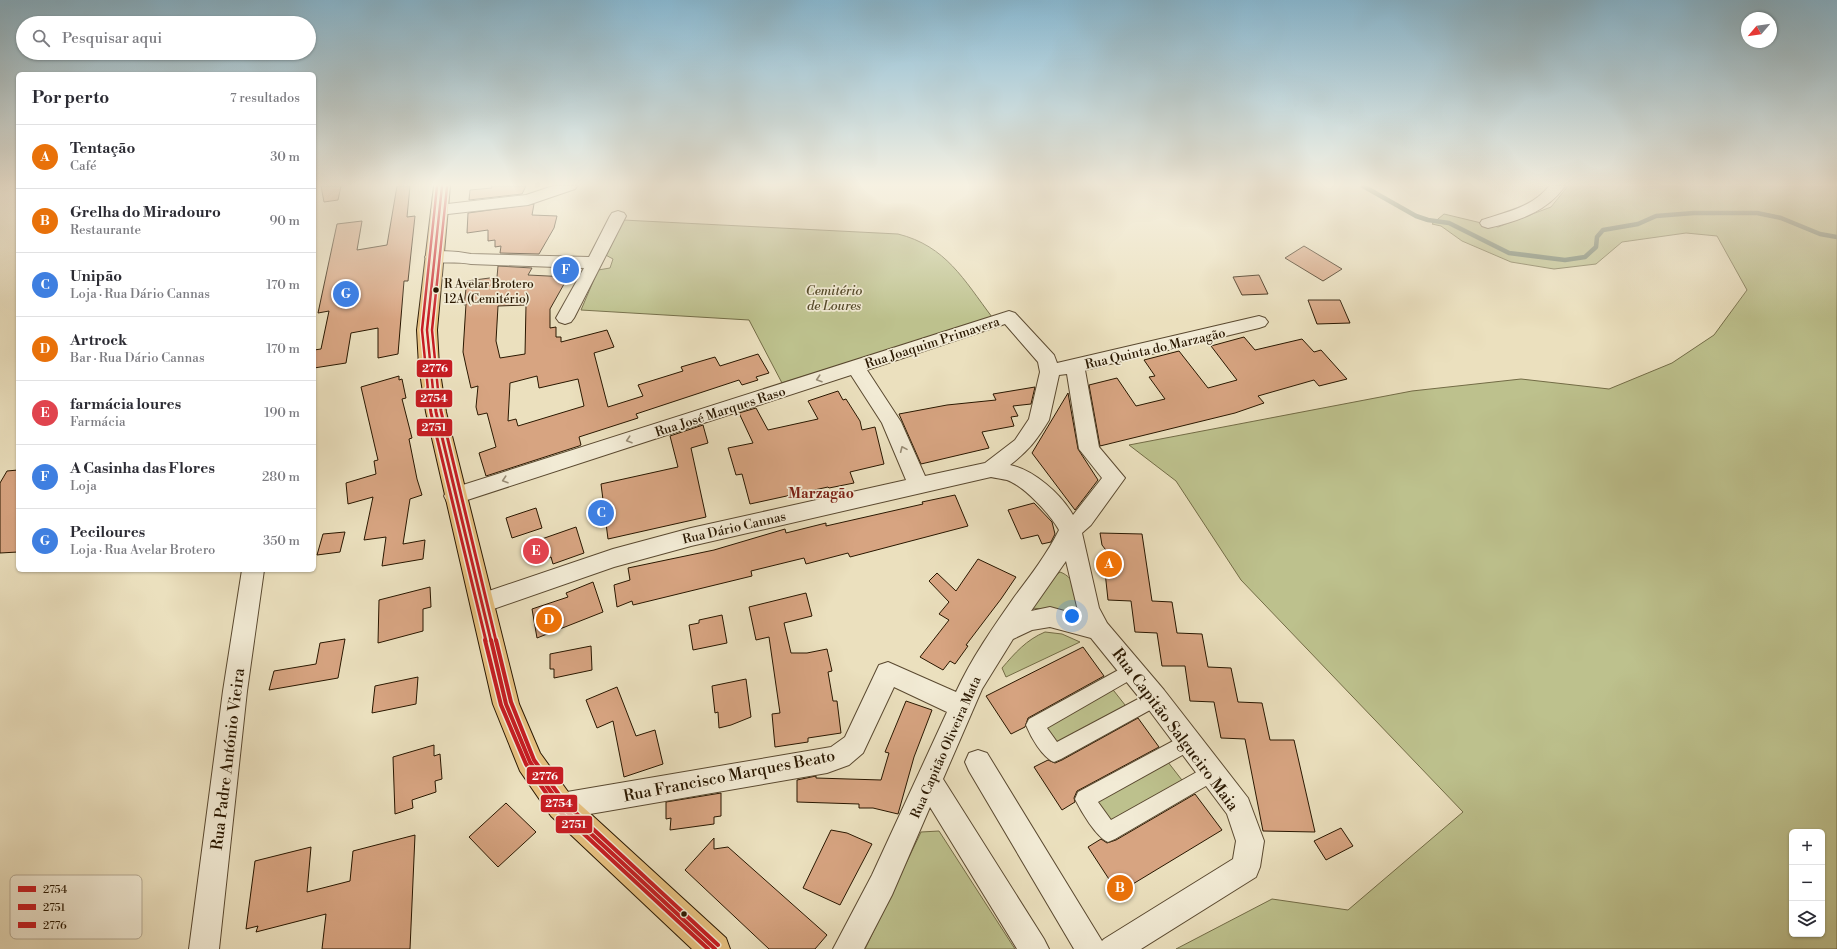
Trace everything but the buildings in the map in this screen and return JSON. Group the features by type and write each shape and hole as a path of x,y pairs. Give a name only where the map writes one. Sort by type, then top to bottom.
{"main road":[{"path":"437,230 427,330 429,366 436,412 455,496 506,704 530,762 561,806 715,949"}],"street":[{"path":"565,318 611,230"},
{"path":"434,262 454,265 471,259 595,263"},
{"name":"Rua Joaquim Primavera","path":"856,367 1008,317 1047,360 1050,372"},
{"name":"Rua Quinta do Marzagão","path":"1050,372 1235,329 1259,322"},
{"name":"Rua Capitão Oliveira Mata","path":"848,949 882,885 972,682 1057,556 1070,530 1083,519 1114,478 1089,448 1075,366"},
{"path":"856,367 891,422 919,485"},
{"name":"Rua José Marques Raso","path":"455,496 856,367"},
{"name":"Rua Dário Cannas","path":"991,469 1022,445 1039,420 1050,372"},
{"name":"Rua Dário Cannas","path":"482,603 613,558 691,537 991,469 1014,474 1040,492 1061,514 1070,530"},
{"name":"Rua Capitão Salgueiro Maia","path":"1070,530 1088,608 1099,630 1155,698 1238,807 1250,841 1246,867 1114,949"},
{"name":"Rua Padre António Vieira","path":"204,949 235,691 253,572"},
{"path":"1005,632 1029,621 1050,617 1099,630"},
{"path":"1133,670 1035,725 1054,753 1155,698"},
{"name":"Rua Francisco Marques Beato","path":"561,806 827,761 840,756 854,745 888,673 961,707"},
{"path":"1188,742 1085,799 1108,832 1211,773"},
{"path":"978,762 1091,949"},
{"path":"929,781 1034,949"}],"green space":[{"name":"Cemitério de Loures","path":"616,230 825,230 898,234 915,239 941,256 963,278 992,317 782,383 749,320 581,310 598,270 610,268 613,259 602,253"},
{"path":"1447,230 1837,230 1837,949 1176,949 1272,899 1348,910 1463,812 1241,580 1176,481 1129,445 1412,391 1521,379 1609,389 1672,363 1714,335 1747,290 1717,236 1686,233 1622,242 1596,264 1554,269 1511,262 1462,241"},
{"path":"1060,572 1066,575 1073,583 1077,594 1080,612 1031,608 1055,576"},
{"path":"1045,632 1062,634 1080,642 1006,677 1002,668 1026,643"},
{"path":"1110,686 1129,710 1055,750 1038,725"},
{"path":"1164,757 1185,784 1110,830 1089,801"},
{"path":"939,831 1015,949 865,949 921,832"}],"waterway":[{"path":"1464,230 1509,253 1565,260 1585,257 1596,247 1597,237 1603,230"},
{"path":"1811,230 1820,234 1837,237"}],"transit line":[{"name":"2751","path":"432,230 422,330 424,367 431,413 501,705 526,764 558,810 708,949"},
{"name":"2754","path":"437,230 427,330 429,366 436,412 506,704 530,762 561,806 715,949"},
{"name":"2776","path":"442,230 432,330 434,365 441,411 511,702 534,760 565,803 718,945"}],"place":[{"name":"A Casinha das Flores","path":"566,270"},
{"name":"R Avelar Brotero 12A (Cemitério)","path":"436,290"},
{"name":"Peciloures","path":"346,294"},
{"name":"Unipão","path":"601,513"},
{"name":"farmácia loures","path":"536,551"},
{"name":"Tentação","path":"1109,564"},
{"name":"Artrock","path":"549,620"},
{"name":"Grelha do Miradouro","path":"1120,888"}],"district":[{"name":"Marzagão","path":"821,493"}]}
